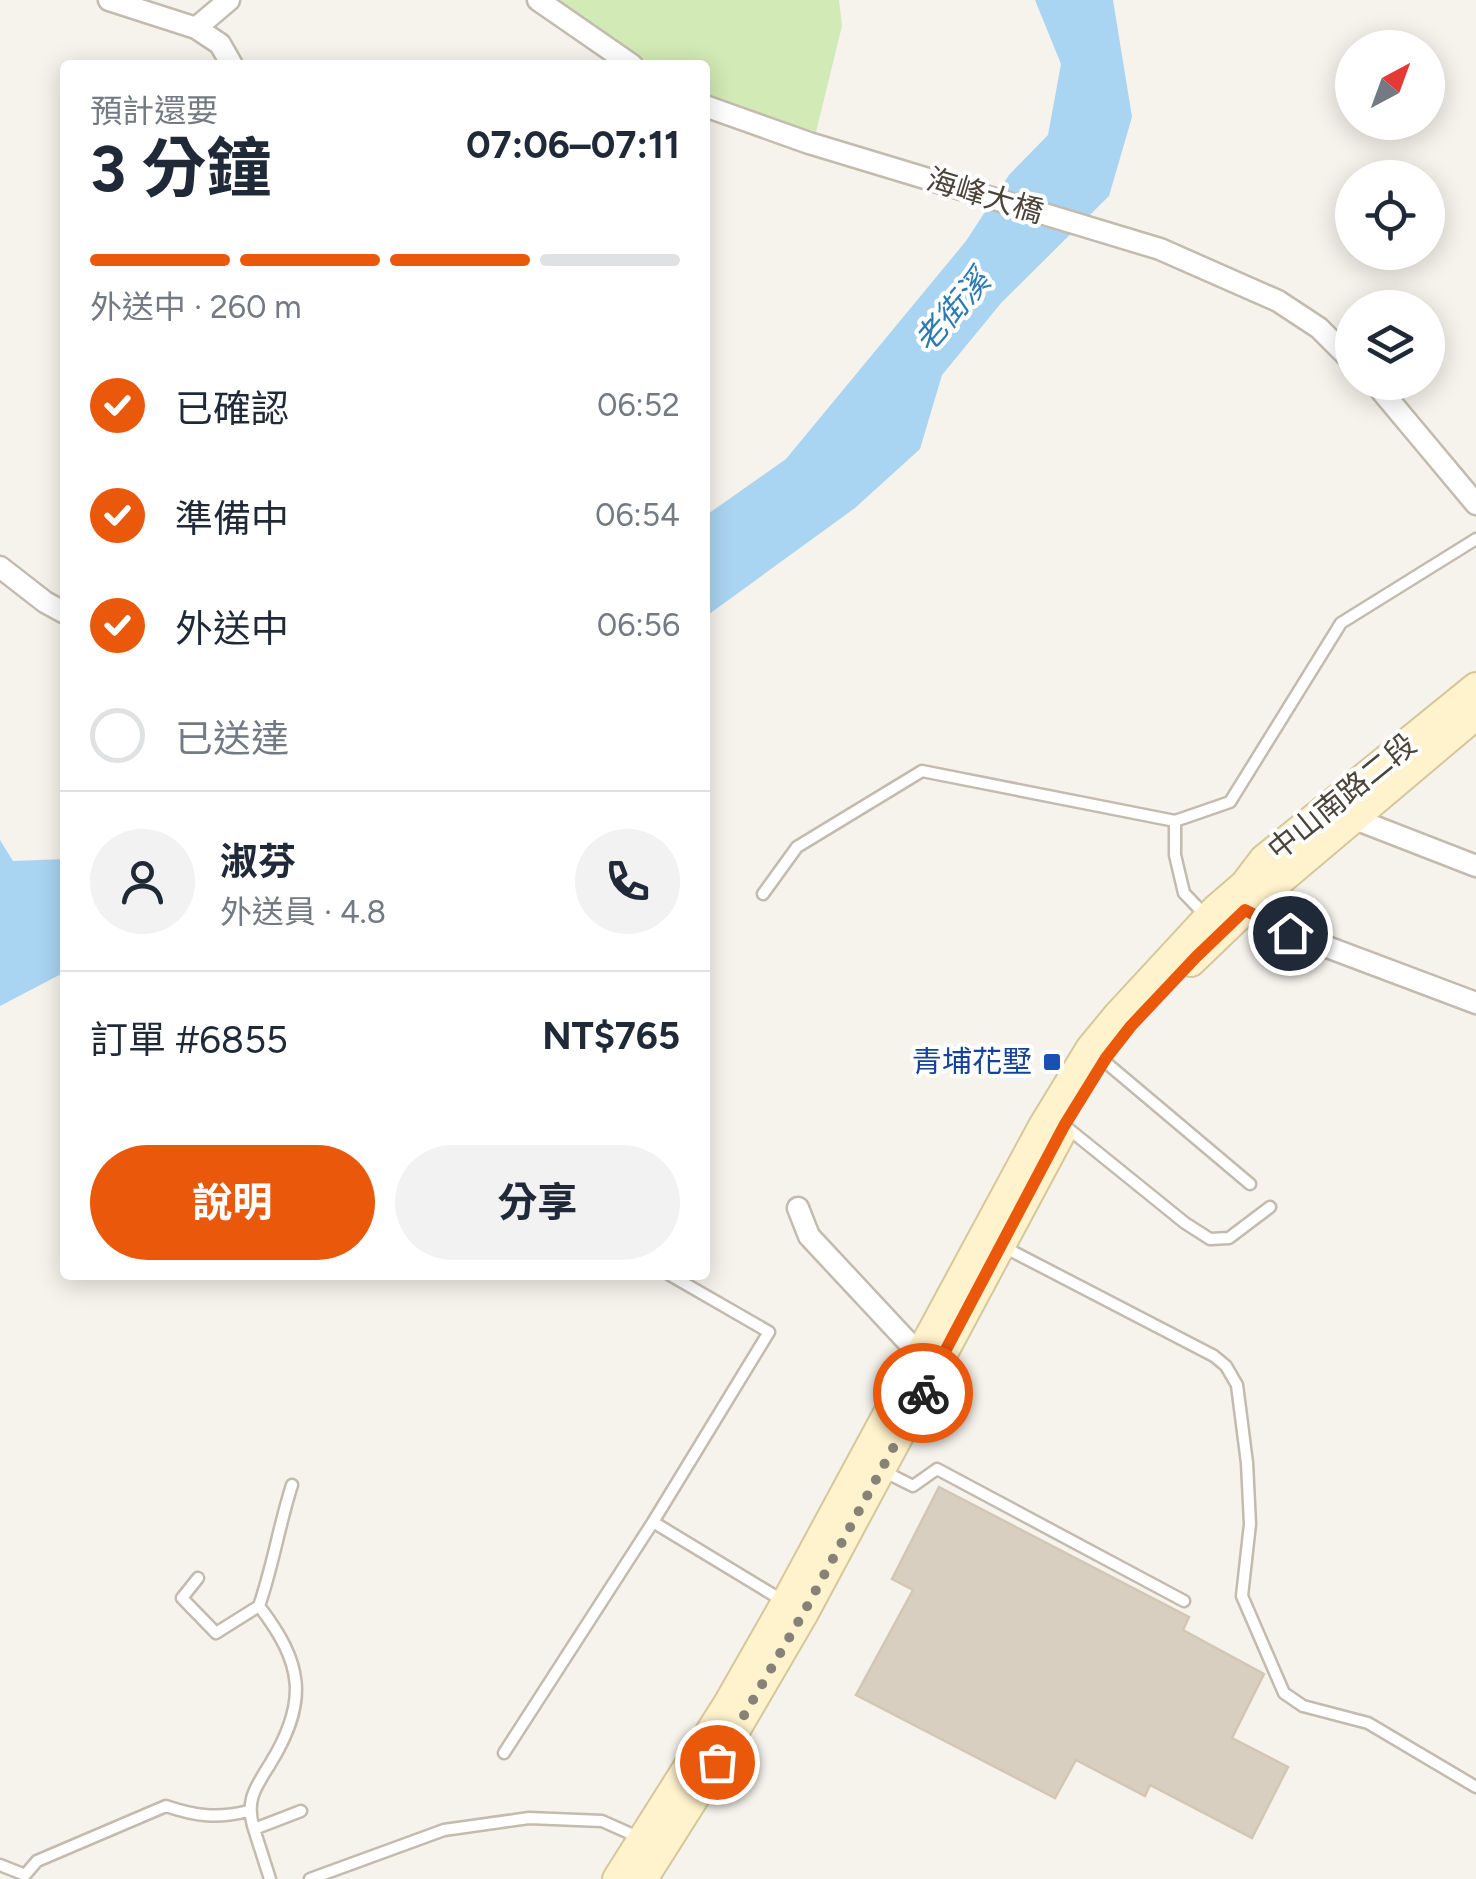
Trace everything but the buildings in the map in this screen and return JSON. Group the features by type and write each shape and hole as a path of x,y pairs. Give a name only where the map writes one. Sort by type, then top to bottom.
{"main road":[{"name":"中山南路二段","path":"643,1879 650,1844 786,1602 871,1465 992,1241 1043,1126 1208,918 1245,884 1264,859 1476,687"},
{"name":"中山南路二段","path":"617,1879 717,1762 804,1612 920,1355 1064,1126 1097,1055 1131,1026 1245,910 1476,715"}],"street":[{"path":"109,0 196,28 220,44 229,60"},
{"path":"196,28 229,0"},
{"path":"538,0 625,60"},
{"name":"海峰大橋","path":"710,108 810,143 1160,249 1278,300 1335,344"},
{"path":"1389,400 1476,504"},
{"path":"0,566 60,605"},
{"path":"1356,819 1476,866"},
{"path":"1245,910 1290,933 1476,1003"},
{"path":"798,1208 809,1236 920,1355"}],"lane":[{"path":"763,894 797,848 922,772 1175,820 1230,802 1341,623 1476,538"},
{"path":"1175,820 1175,855 1184,893 1208,918"},
{"path":"1097,1055 1250,1184"},
{"path":"1064,1126 1210,1239 1230,1238 1270,1208"},
{"path":"992,1241 1214,1356 1226,1366 1238,1386 1247,1463 1250,1524 1242,1596 1284,1693 1303,1706 1368,1723 1476,1787"},
{"path":"504,1753 653,1522 769,1332 679,1280"},
{"path":"871,1465 913,1486 937,1468 1184,1601"},
{"path":"198,1578 182,1598 216,1633 259,1606 292,1485"},
{"path":"653,1522 786,1602"},
{"path":"259,1606 278,1630 296,1668 294,1712 274,1758 251,1794 248,1811 270,1879"},
{"path":"0,1864 25,1875 37,1860 166,1806 194,1816 225,1817 248,1811"},
{"path":"254,1828 301,1811"},
{"path":"310,1879 444,1830 529,1818 602,1821 650,1844"}],"green space":[{"path":"553,0 839,0 842,26 816,132 710,98 710,60 639,60"}],"water":[{"name":"老街溪","path":"1035,0 1113,0 1132,117 1109,196 1002,302 942,375 920,449 855,508 710,613 710,512 786,459 966,241 1009,175 1048,135 1061,64"},
{"path":"0,840 13,861 60,859 60,975 0,1006"}],"way so far":[{"path":"717,1762 923,1393"}],"place":[{"name":"青埔花墅","path":"1052,1062"}],"route":[{"path":"923,1393 1064,1126 1131,1026 1245,910 1290,933"}]}
